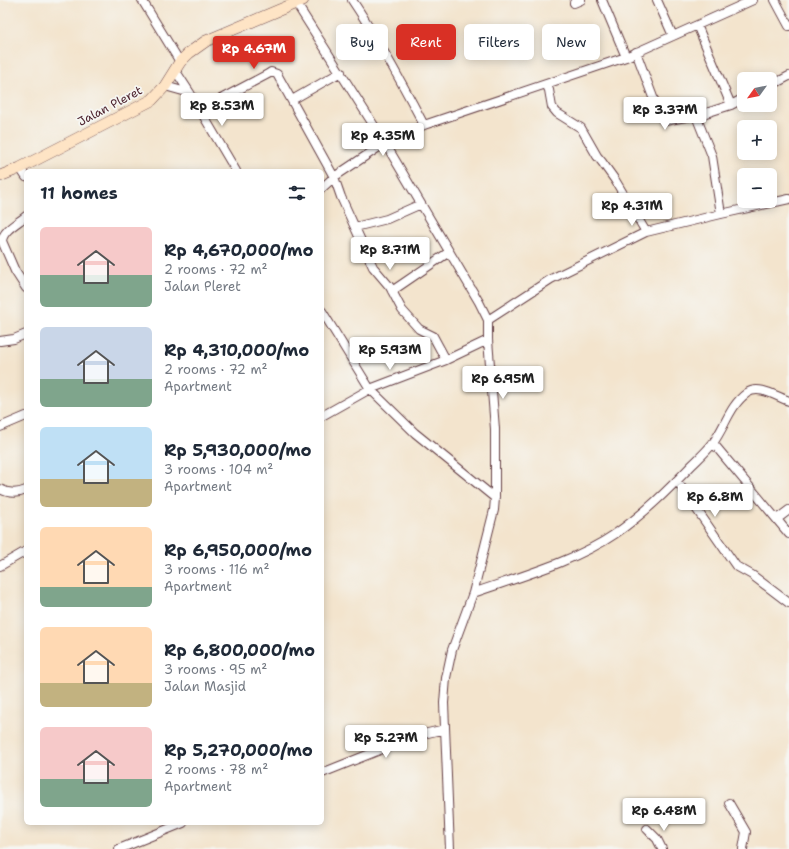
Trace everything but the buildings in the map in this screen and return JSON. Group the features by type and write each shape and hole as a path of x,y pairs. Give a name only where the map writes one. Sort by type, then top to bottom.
{"main road":[{"name":"Jalan Pleret","path":"30,169 152,100 164,86 177,66 189,53 206,41 300,2"},
{"name":"Jalan Pleret","path":"0,176 23,173"}],"street":[{"path":"142,0 190,93 235,169"},
{"path":"352,0 366,20 424,125"},
{"path":"602,0 626,57"},
{"path":"657,0 673,36"},
{"path":"324,186 334,177 385,143 424,125 626,57 753,0"},
{"path":"775,0 789,26"},
{"path":"300,2 385,143 479,302 488,320 488,340 495,429 495,498 494,510 473,593 452,650 446,678 444,703 450,849"},
{"path":"697,25 731,105"},
{"path":"636,52 662,120 668,122 696,116 737,102"},
{"path":"200,110 271,72 277,74 334,177 341,198 373,267 392,291 402,310 419,328 433,336 446,360"},
{"path":"292,100 341,72"},
{"path":"777,82 789,76"},
{"path":"546,84 549,90 552,107 557,113 581,128 597,156 616,180 646,232"},
{"path":"164,86 190,93"},
{"path":"696,116 712,156 721,214"},
{"path":"488,320 551,279 646,232 789,200"},
{"path":"355,228 387,219 421,204"},
{"path":"24,218 8,230 2,238 2,241 14,271 24,285"},
{"path":"392,291 449,252"},
{"path":"324,314 370,389 415,433 495,498"},
{"path":"0,341 14,339 24,335"},
{"path":"324,415 370,389 446,360 488,340"},
{"path":"473,593 554,564 587,550 615,534 677,481 713,443 737,402 747,393 754,389 761,390 789,401"},
{"path":"0,427 24,417"},
{"path":"713,443 789,534"},
{"path":"677,481 736,566 752,575 789,603"},
{"path":"0,489 18,493 24,491"},
{"path":"777,520 789,510"},
{"path":"0,566 24,552"},
{"path":"324,773 415,736 445,729"},
{"path":"729,803 746,832 743,849"},
{"path":"119,849 178,825"},
{"path":"647,829 657,839 662,849"}]}
